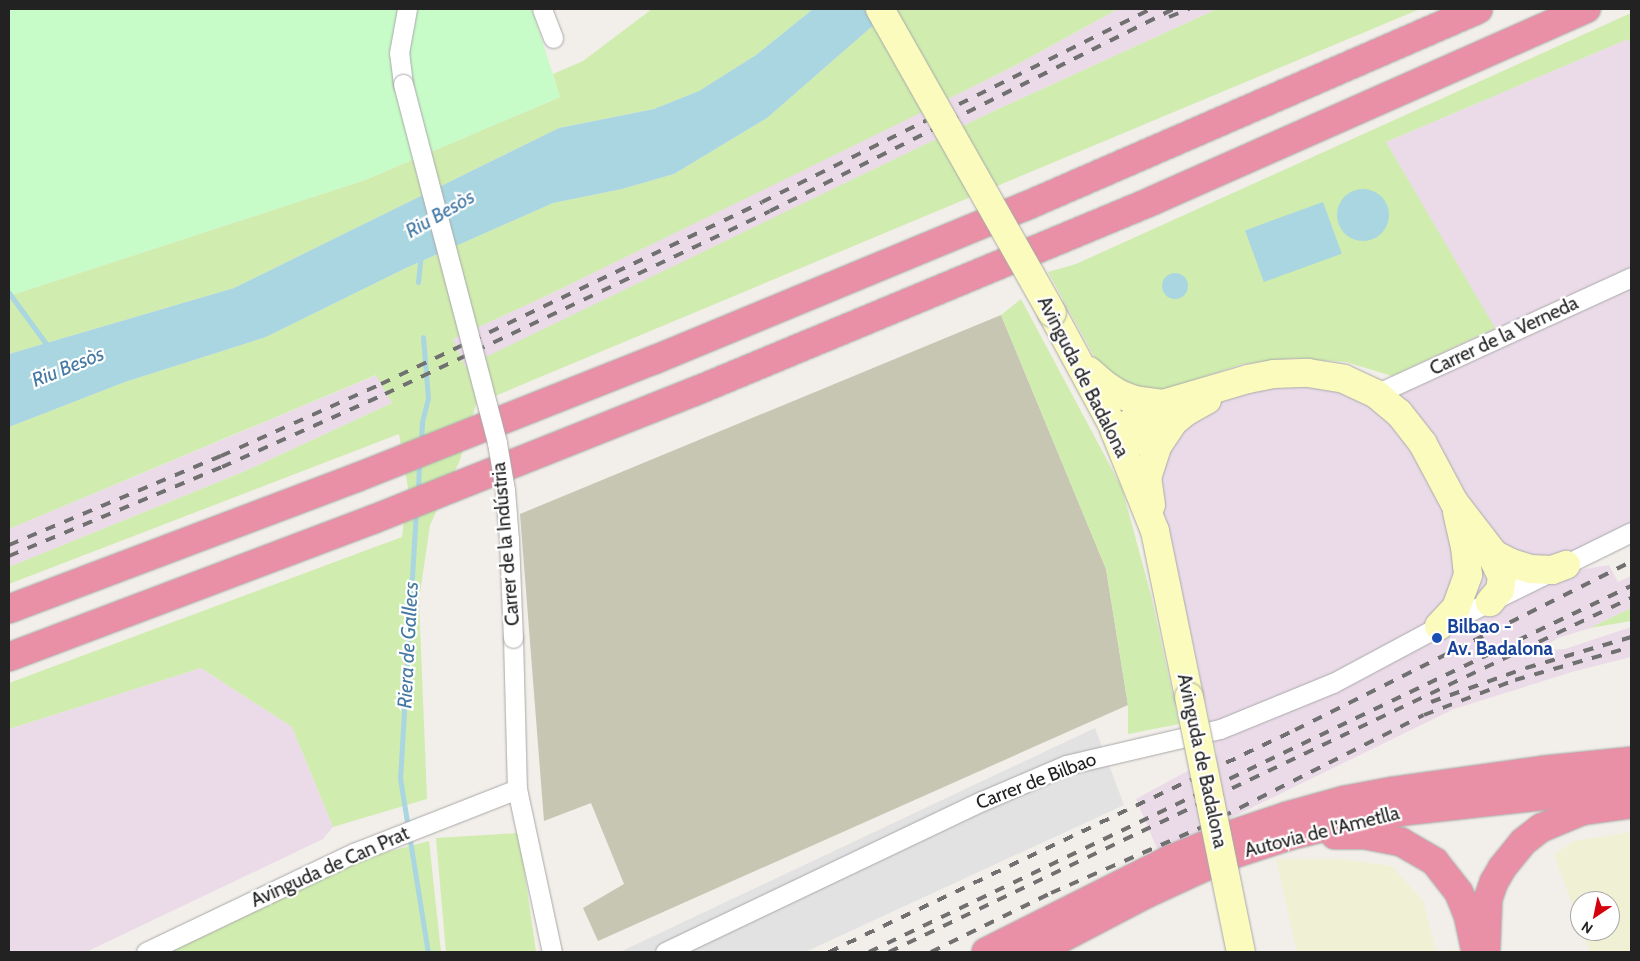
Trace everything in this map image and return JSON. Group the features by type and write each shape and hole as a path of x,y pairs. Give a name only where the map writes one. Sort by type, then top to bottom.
{"highway":[{"path":"9,609 452,441 1026,206 1478,9"},
{"path":"9,657 465,484 696,391 1152,201 1586,9"},
{"path":"986,952 1169,860 1260,824 1345,800 1462,781 1631,761"},
{"name":"Autovia de l'Ametlla","path":"1035,952 1146,894 1198,870 1234,854 1289,836 1358,819 1406,811 1631,786"},
{"path":"1486,952 1488,899 1502,868 1523,842 1541,828 1575,814 1631,804"},
{"path":"1289,836 1365,835 1401,842 1418,850 1435,862 1458,893 1468,915 1476,952"}],"street":[{"name":"Carrer de la Indústria","path":"407,9 399,53 403,84 497,443 505,490 514,638 517,789 552,952"},
{"path":"542,9 553,38"},
{"name":"Avinguda de Badalona","path":"880,9 1081,364 1120,438 1155,531 1241,952"},
{"name":"Carrer de la Verneda","path":"1376,394 1631,277"},
{"path":"1081,364 1105,385 1119,394 1168,414"},
{"path":"1120,438 1129,424 1146,410 1168,414 1248,379 1290,373 1324,374 1344,379 1376,394 1399,414 1412,429 1454,502 1477,555 1480,586 1498,597"},
{"path":"1155,531 1147,478 1168,414"},
{"name":"Carrer de Bilbao","path":"665,952 982,801 1058,768 1105,754 1220,729 1332,683 1439,626 1631,532"},
{"path":"1477,555 1503,559 1531,569 1552,570 1566,565"},
{"path":"1439,626 1456,608 1477,555"},
{"name":"Avinguda de Can Prat","path":"146,952 354,853 517,789"}],"shaded area":[{"path":"1118,9 1217,9 994,111 465,368 452,339 548,295 1016,65"},
{"path":"1628,39 1631,45 1631,544 1573,571 1609,565 1618,582 1631,576 1631,608 1590,628 1558,638 1537,651 1565,649 1631,627 1631,657 1575,671 1454,709 1159,853 1136,799 1217,755 1179,578 1159,501 1163,465 1179,431 1219,403 1238,395 1279,385 1379,383 1494,328 1386,142"},
{"path":"1001,315 1106,569 1128,705 598,941 583,908 624,884 591,803 544,821 520,514"},
{"path":"377,375 392,403 243,472 9,567 9,529"},
{"path":"201,668 292,727 333,827 323,839 86,952 9,952 9,729"},
{"path":"1095,728 1124,805 805,952 620,952"},
{"path":"1631,832 1631,952 1590,952 1586,941 1620,941 1620,891 1570,891 1570,899 1554,855 1574,841"},
{"path":"1276,859 1341,859 1392,866 1423,901 1436,951 1463,949 1463,952 1297,952"}],"green space":[{"path":"9,9 532,9 560,97 365,180 9,296"},
{"path":"652,9 813,9 756,55 699,91 654,109 559,128 234,288 9,354 9,296 365,180 560,97 553,74 583,61"},
{"path":"892,9 1118,9 1016,65 908,119 548,295 453,339 465,367 994,111 1217,9 1420,9 476,404 460,460 430,525 419,600 427,799 333,827 292,727 201,668 9,729 9,683 402,537 408,488 399,434 9,584 9,567 243,472 392,403 376,375 9,529 9,427 125,382 266,337 406,268 553,203 622,189 674,174 767,118"},
{"path":"1631,13 1631,45 1628,39 1386,142 1495,328 1392,376 1346,362 1293,358 1243,364 1157,392 1134,389 1101,369 1048,272 1076,264"},
{"path":"1021,299 1122,488 1151,595 1179,724 1128,734 1128,705 1106,569 1001,315"},
{"path":"1631,608 1631,621 1590,628"},
{"path":"519,833 536,952 446,952 436,838"},
{"path":"429,841 441,952 169,952 372,856"}],"water":[{"name":"Riu Besòs","path":"813,9 892,9 767,118 674,174 622,189 553,203 406,268 266,337 125,382 9,427 9,354 234,288 559,128 654,109 699,91 756,55"},
{"path":"1363,189 1373,191 1381,197 1387,205 1389,215 1387,225 1381,233 1373,239 1363,241 1353,239 1345,233 1339,225 1337,215 1339,205 1345,197 1353,191"},
{"path":"1323,202 1342,254 1264,282 1245,230"},
{"path":"1175,273 1184,277 1188,286 1184,295 1175,299 1166,295 1162,286 1166,277"}],"waterway":[{"name":"Riera de Gallecs","path":"418,282 421,255"},
{"path":"9,293 50,349"},
{"name":"Riera de Gallecs","path":"421,442 422,422 428,398 423,337"},
{"name":"Riera de Gallecs","path":"418,492 419,463"},
{"name":"Riera de Gallecs","path":"416,510 400,778 428,952"}],"railway":[{"path":"9,545 221,456 381,384 762,202 1150,9"},
{"path":"9,556 222,467 385,394 770,211 1174,9"},
{"path":"1169,17 1189,9"},
{"path":"829,952 1295,730 1631,562"},
{"path":"869,952 1631,586"},
{"path":"889,952 1631,598"},
{"path":"1431,702 1526,668 1631,637"},
{"path":"931,952 1051,893 1204,826 1424,715 1515,680 1631,647"}],"place":[{"name":"Bilbao - Av. Badalona","path":"1437,638"}]}
